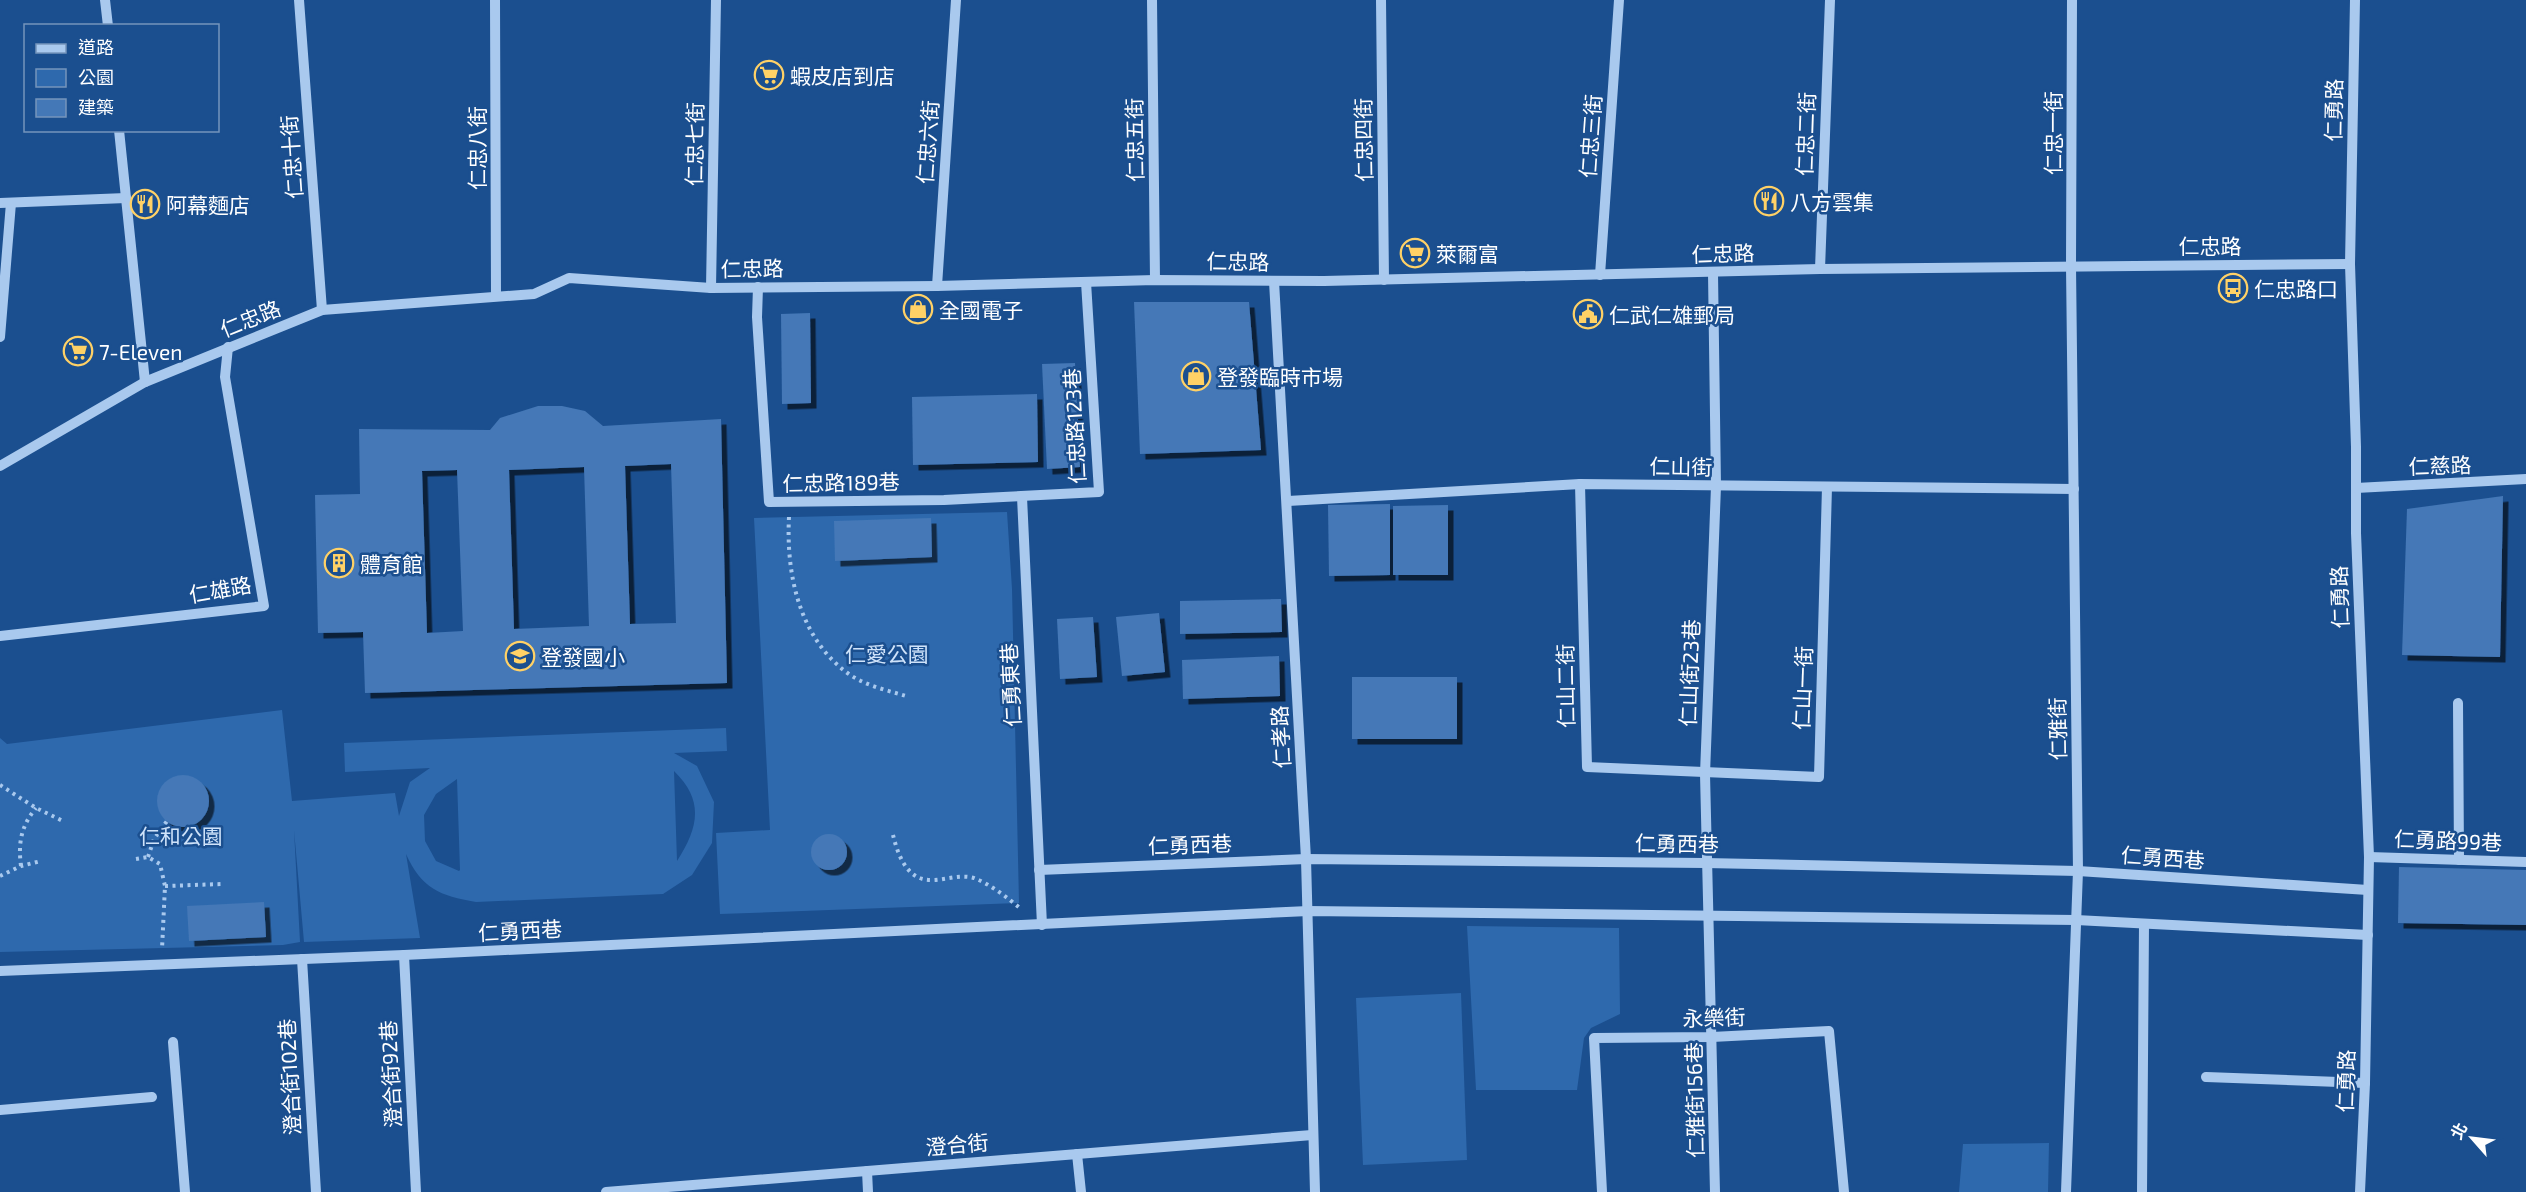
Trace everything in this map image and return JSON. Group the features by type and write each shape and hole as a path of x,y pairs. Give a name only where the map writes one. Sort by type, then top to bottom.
{"street":[{"path":"105,0 108,24"},
{"name":"仁忠十街","path":"299,0 322,310"},
{"name":"仁忠八街","path":"495,0 496,296"},
{"name":"仁忠七街","path":"711,288 716,0"},
{"name":"仁忠六街","path":"937,286 956,0"},
{"name":"仁忠五街","path":"1152,0 1155,280"},
{"name":"仁忠四街","path":"1381,0 1384,280"},
{"name":"仁忠三街","path":"1600,275 1619,0"},
{"name":"仁忠二街","path":"1820,269 1830,0"},
{"name":"仁忠一街","path":"2071,266 2072,0"},
{"name":"仁勇路","path":"2355,0 2350,264 2356,488 2355,533 2369,857 2365,1083 2360,1192"},
{"path":"0,466 145,382 119,132"},
{"path":"0,337 6,203 126,198"},
{"name":"仁忠路","path":"145,382 322,310 534,294 569,278 711,288 937,286 1155,280 1384,280 1820,269 2350,264"},
{"name":"仁雅街","path":"2066,1192 2078,871 2071,266"},
{"name":"仁山街23巷","path":"1705,862 1705,774 1716,486 1713,273"},
{"name":"仁孝路","path":"1274,281 1288,501 1306,859 1315,1192"},
{"name":"仁忠路123巷","path":"1022,497 1099,492 1086,282"},
{"name":"仁忠路189巷","path":"758,287 757,317 769,502 1022,497"},
{"name":"仁雄路","path":"0,636 264,606 225,377 228,347"},
{"name":"仁慈路","path":"2356,488 2526,479"},
{"name":"仁山街","path":"1288,501 1580,484 2074,489"},
{"name":"仁山二街","path":"1580,484 1587,767 1705,774"},
{"name":"仁山一街","path":"1705,774 1819,777 1827,487"},
{"name":"仁勇東巷","path":"1022,497 1039,870"},
{"path":"2458,703 2459,860"},
{"name":"仁勇路99巷","path":"2369,857 2526,862"},
{"name":"仁勇西巷","path":"1039,870 1306,859 1705,862 2078,871 2368,890"},
{"name":"仁雅街156巷","path":"1705,862 1715,1192"},
{"path":"1039,870 1042,925"},
{"name":"仁勇西巷","path":"0,971 404,955 1308,911 2076,920 2368,935"},
{"path":"2142,1192 2144,924"},
{"name":"澄合街92巷","path":"404,955 416,1192"},
{"name":"澄合街102巷","path":"302,959 316,1192"},
{"name":"永樂街","path":"1602,1192 1594,1038 1712,1037 1829,1031 1844,1192"},
{"path":"172,1042 185,1192"},
{"path":"2206,1077 2365,1083"},
{"path":"0,1110 152,1097"},
{"name":"澄合街","path":"606,1192 1312,1135"},
{"path":"1077,1154 1081,1192"},
{"path":"867,1171 868,1192"}],"path":[{"path":"789,502 787,549 796,598 818,646 847,673 875,687 906,696"},
{"path":"0,784 36,808 65,822"},
{"path":"21,866 18,846 25,820 36,808"},
{"path":"148,856 154,839 167,821"},
{"path":"893,835 898,858 909,872 930,881 951,877 973,878 1010,900 1042,925"},
{"path":"136,859 148,856 160,864 165,886 162,964"},
{"path":"0,876 21,866 41,861"},
{"path":"165,886 223,884"}],"green space":[{"name":"仁愛公園","path":"1007,512 1012,589 1019,903 720,914 716,833 770,830 754,518"},
{"name":"仁和公園","path":"282,710 292,801 395,793 399,816 410,782 430,768 345,772 344,743 726,728 727,751 674,753 697,766 714,802 712,843 692,875 663,894 476,902 452,897 425,883 406,854 420,938 304,942 294,830 300,942 283,945 0,952 0,738 7,744","holes":["674,771 690,793 695,815 690,837 677,861","457,779 460,870 459,871 436,861 425,841 424,815 436,794"]},
{"path":"1467,926 1619,928 1620,1014 1591,1028 1584,1038 1577,1090 1476,1090"},
{"path":"1461,993 1467,1160 1363,1165 1356,998"},
{"path":"2049,1143 2048,1192 1959,1192 1963,1144"}],"building":[{"name":"登發臨時市場","path":"1134,302 1249,302 1261,450 1140,454"},
{"path":"810,313 811,403 782,404 781,314"},
{"path":"1075,363 1080,467 1047,469 1042,364"},
{"path":"1037,394 1038,462 913,465 912,397"},
{"path":"538,406 562,406 585,411 603,426 721,419 727,683 365,693 363,632 318,633 315,495 360,494 359,429 490,430 500,418","holes":["671,464 676,623 630,624 625,466","584,467 589,626 514,629 509,470","457,470 463,631 427,633 422,471"]},
{"path":"2503,496 2500,657 2402,655 2407,509"},
{"path":"1390,504 1390,575 1329,576 1328,505"},
{"path":"1448,505 1448,575 1393,575 1393,506"},
{"path":"931,518 932,557 835,561 834,521"},
{"path":"1281,599 1282,632 1180,634 1180,601"},
{"path":"1159,613 1165,672 1122,676 1116,617"},
{"path":"1093,617 1097,677 1060,679 1057,619"},
{"path":"1279,656 1280,696 1183,699 1182,660"},
{"path":"1352,677 1457,677 1457,739 1352,739"},
{"path":"183,775 193,777 201,783 207,791 209,801 207,811 201,819 193,825 183,827 173,825 165,819 159,811 157,801 159,791 165,783 173,777"},
{"path":"829,834 841,840 847,852 841,864 829,870 817,864 811,852 817,840"},
{"path":"2399,867 2526,870 2526,925 2398,923"},
{"path":"264,902 266,937 189,941 187,906"}],"place":[{"name":"蝦皮店到店","path":"769,75"},
{"name":"八方雲集","path":"1769,201"},
{"name":"阿幕麵店","path":"145,204"},
{"name":"萊爾富","path":"1415,253"},
{"name":"仁忠路口","path":"2233,288"},
{"name":"全國電子","path":"918,309"},
{"name":"仁武仁雄郵局","path":"1588,314"},
{"name":"7-Eleven","path":"78,351"},
{"name":"登發臨時市場","path":"1196,376"},
{"name":"體育館","path":"339,563"},
{"name":"登發國小","path":"520,656"}]}
